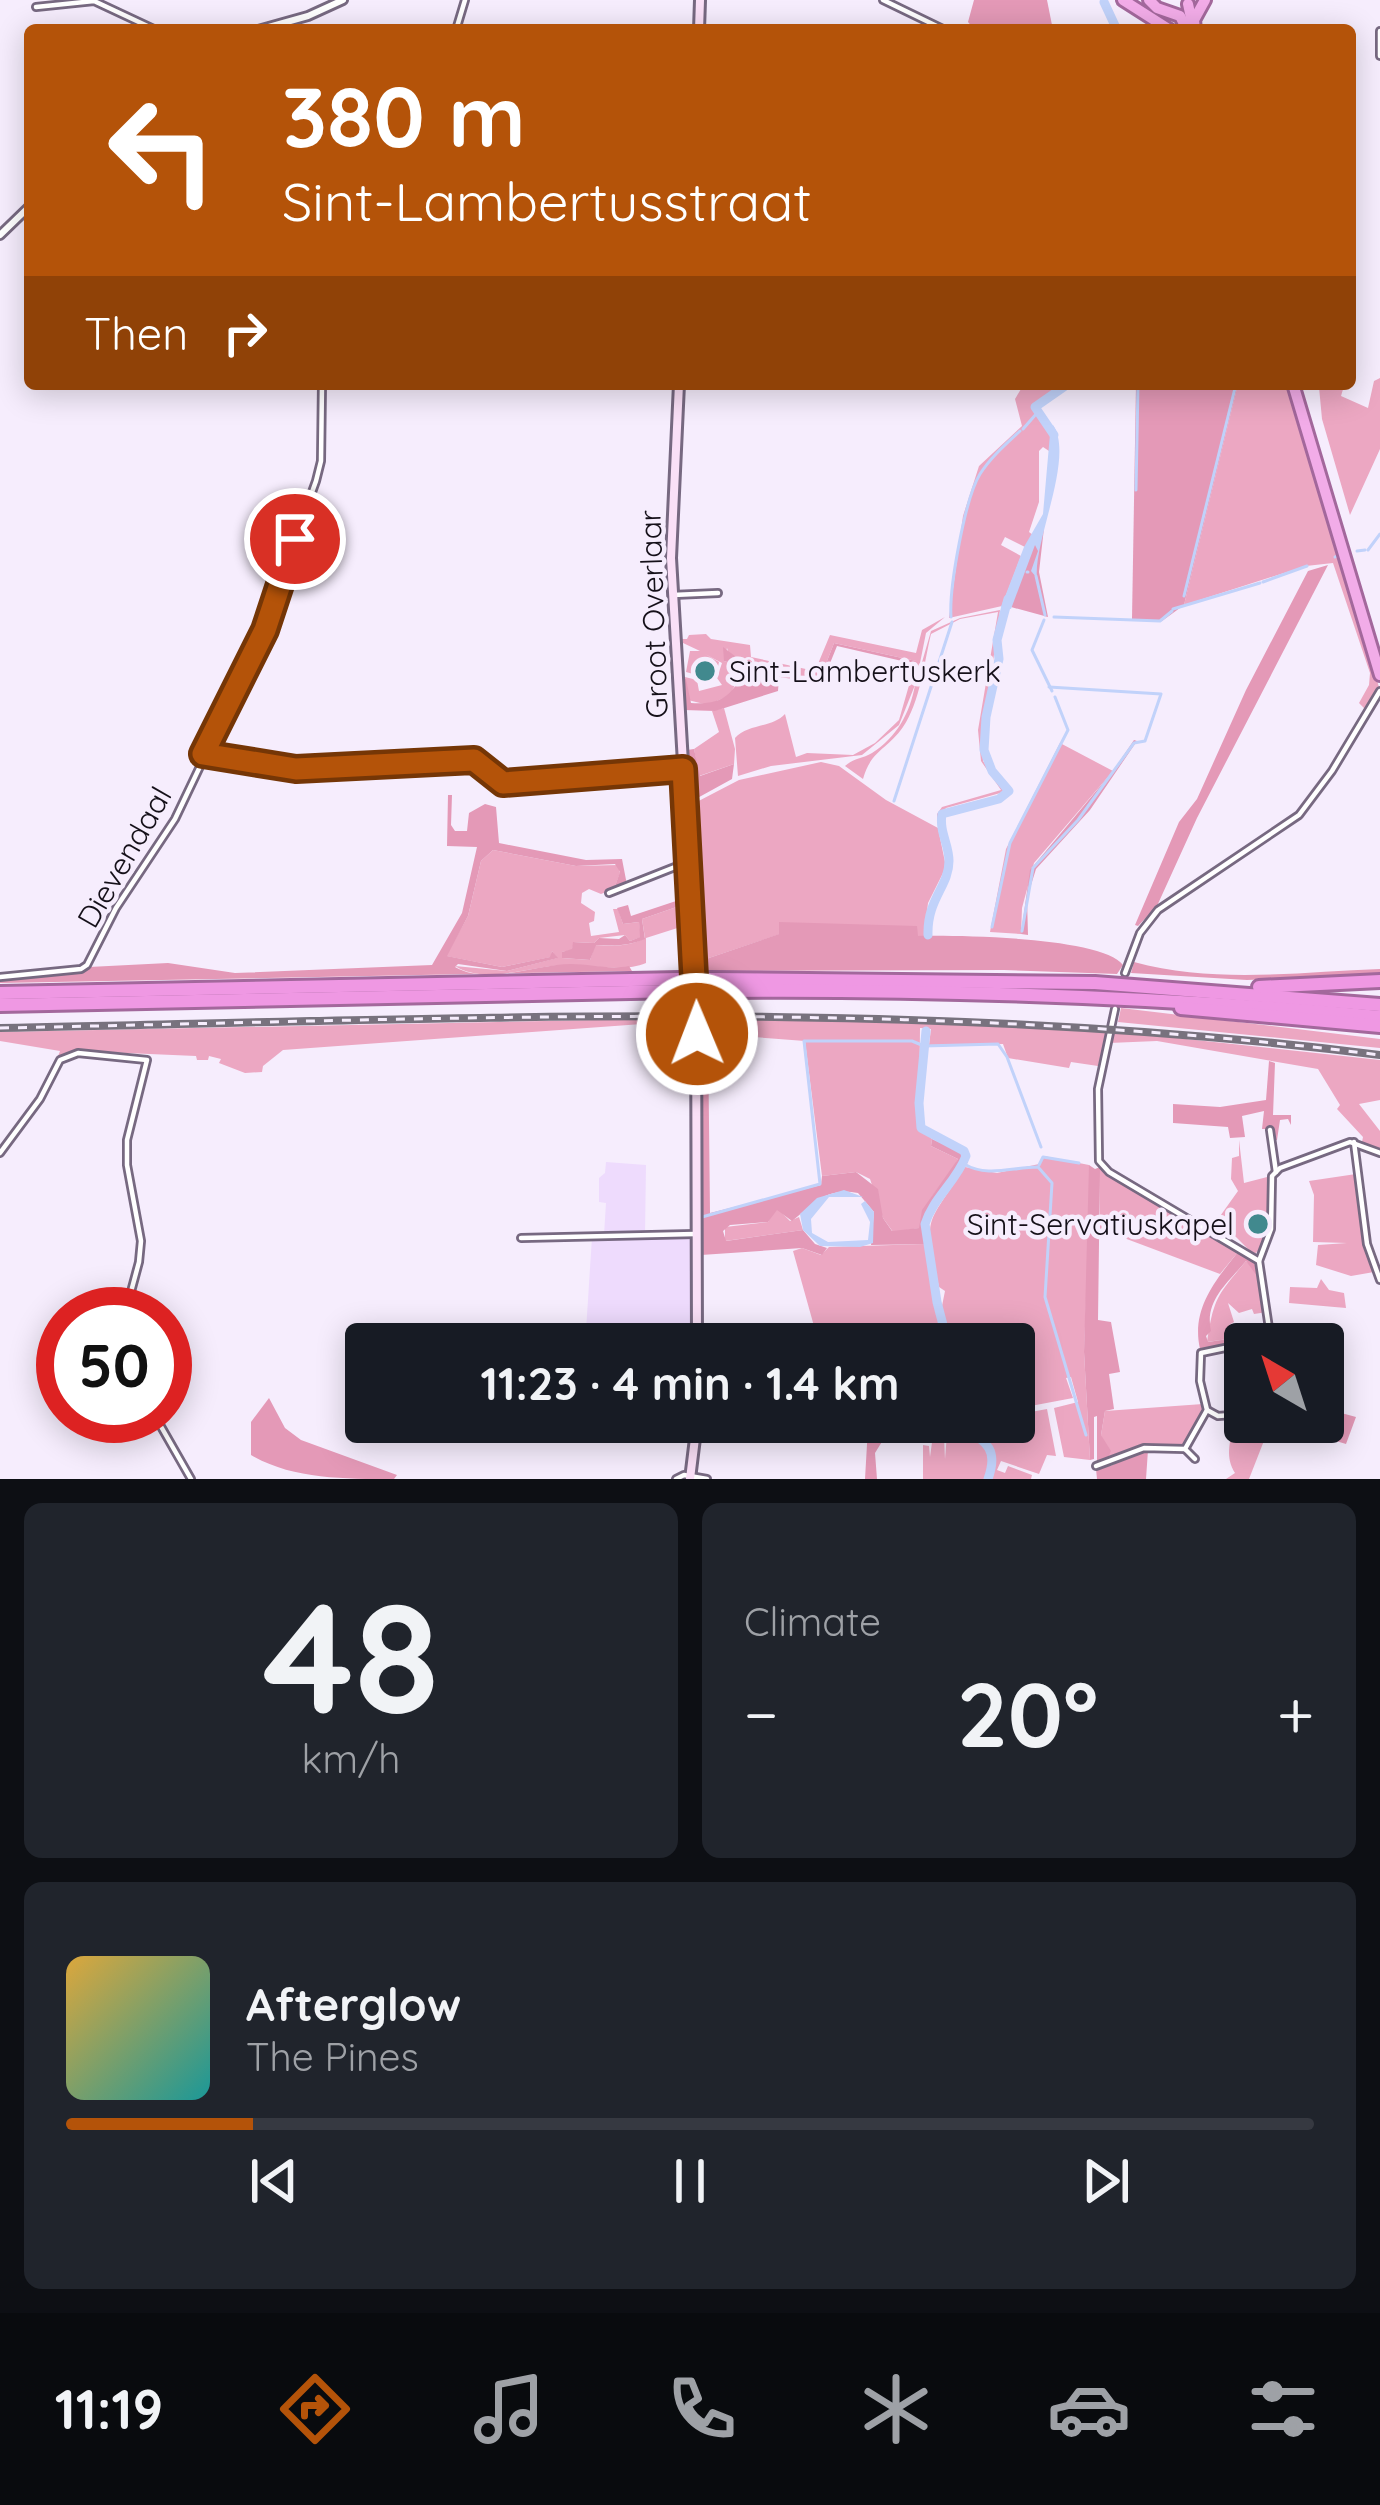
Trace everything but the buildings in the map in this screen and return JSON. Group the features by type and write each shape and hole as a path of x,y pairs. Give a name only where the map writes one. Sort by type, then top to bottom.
{"highway":[{"path":"1123,0 1161,24"},
{"path":"1149,0 1186,24"},
{"path":"1174,12 1190,2"},
{"path":"1298,390 1380,651"},
{"path":"1298,390 1380,675"},
{"path":"0,993 993,980 1240,992 1380,1005"},
{"path":"1240,992 1264,986 1380,981"},
{"path":"0,1005 680,985"},
{"path":"705,985 1133,997 1380,1017"},
{"path":"1133,997 1153,1005 1380,1030"}],"main road":[{"name":"Groot Overlaar","path":"679,390 671,530 673,595 690,861 705,985 697,1323"},
{"path":"690,1477 694,1443"}],"street":[{"path":"279,24 343,0"},
{"path":"883,0 933,24"},
{"path":"36,7 94,1 143,24"},
{"path":"1380,32 1380,56"},
{"path":"0,236 24,212"},
{"path":"322,390 321,460 316,481 265,630 203,754 296,769 474,760 503,783 683,769"},
{"path":"673,595 718,593"},
{"path":"1125,973 1136,942 1158,910 1294,820 1332,771 1380,691"},
{"path":"1369,709 1380,704"},
{"name":"Dievendaal","path":"0,977 81,970 87,965 116,908 175,819 203,754"},
{"path":"609,893 690,861"},
{"path":"1115,1009 1098,1089 1099,1161 1109,1172 1259,1261"},
{"path":"0,1154 40,1099 55,1065 67,1056 142,1058 147,1066 126,1154 139,1212 140,1251 131,1287"},
{"path":"1185,1449 1207,1410 1198,1358 1202,1350 1270,1335 1259,1261 1271,1229 1270,1183 1276,1172 1270,1130"},
{"path":"1276,1172 1354,1142 1380,1154"},
{"path":"1354,1142 1365,1231 1380,1280"},
{"path":"521,1238 697,1234"},
{"path":"1207,1410 1224,1416"},
{"path":"170,1443 191,1479"},
{"path":"1096,1466 1144,1448 1185,1449 1195,1459"},
{"path":"676,1479 707,1479"}],"shaded area":[{"path":"974,0 1047,0 1052,24 970,24"},
{"path":"1380,378 1380,449 1350,515 1322,419 1319,390 1343,390 1341,396 1368,408 1374,381"},
{"path":"1020,390 1055,390 1031,406 1052,433 1049,451 1043,447 1039,451 1039,502 1029,532 1033,535 1025,547 1005,537 1001,545 1021,556 1002,606 949,618 963,516 979,466 1022,426 1015,399"},
{"path":"1136,390 1237,390 1184,605 1162,621 1132,619"},
{"path":"1237,390 1289,390 1379,687 1366,710 1359,703 1370,673 1333,563 1306,566 1184,605"},
{"path":"1044,528 1039,572 1048,617 1011,607 1027,558"},
{"path":"1328,565 1197,818 1157,906 1135,925 1179,822 1197,799 1246,690 1308,571"},
{"path":"1000,610 982,743 983,761 1004,792 946,808 937,823 942,807 1001,790 981,761 978,730 998,612 960,619 931,634 909,717 870,762 863,779 845,766 881,747 895,732 906,715 915,685 899,725 862,755 771,766 738,776 735,738 785,714 796,757 807,753 853,755 875,743 899,720 916,661 834,643 820,679 747,666 741,658 729,655 727,648 724,661 744,667 730,695 708,705 688,700 685,677 697,680 699,691 722,685 717,678 722,663 705,654 719,662 716,676 706,677 713,667 708,661 703,662 701,676 686,672 690,651 700,651 683,643 689,635 706,634 711,639 750,645 751,657 815,671 830,635 916,653 922,630 945,617 926,633 916,683 931,631 960,618"},
{"path":"834,643 916,661 837,646 822,683 779,677 778,691 715,711 684,710 682,677 691,703 718,700 736,685 744,667 724,661 723,647 748,666 820,679"},
{"path":"724,708 735,749 734,764 699,776 694,749 719,732 712,711"},
{"path":"1134,740 1090,810 1036,869 1027,898 1028,935 1021,934 1030,870"},
{"path":"1060,743 1113,771 1034,863 1022,908 1021,934 990,932 1006,849"},
{"path":"694,749 700,776 734,764 732,779 692,801 687,750"},
{"path":"821,762 839,766 886,800 938,828 946,867 928,903 924,936 917,936 917,927 779,923 780,934 700,961 689,806 739,780"},
{"path":"448,795 452,795 455,831 467,831 469,813 485,804 496,807 499,843 586,860 622,859 627,885 614,889 620,872 615,864 576,866 493,850 481,861 468,916 447,956 502,967 550,957 552,951 558,958 507,971 458,964 455,967 478,974 0,983 0,978 78,972 89,967 168,963 235,973 432,965 462,913 477,847 447,846"},
{"path":"493,850 576,866 618,865 614,889 582,893 581,903 595,912 589,923 591,936 619,932 613,909 618,909 623,924 639,922 641,937 574,942 562,958 590,960 595,945 639,941 645,938 642,919 688,903 690,924 646,938 646,963 637,966 565,965 494,974 467,971 455,966 507,971 557,958 552,951 551,957 502,967 446,956 468,916 481,861"},
{"path":"688,897 688,903 642,919 645,939 596,945 590,960 562,958 573,942 640,937 639,922 623,924 617,908 628,905 631,916"},
{"path":"779,922 917,926 918,936 1059,943 1110,956 1123,965 1117,974 700,971 700,961 779,934"},
{"path":"1134,962 1226,975 1380,969 1380,975 1247,980 1131,973"},
{"path":"571,964 629,966 632,971 506,973"},
{"path":"1121,1008 1380,1039 1380,1048 1118,1022"},
{"path":"694,1018 693,1030 642,1024 283,1050 262,1072 245,1073 209,1056 197,1060 196,1056 80,1051 57,1059 60,1051 0,1041 0,1032"},
{"path":"701,1018 906,1020 1107,1032 1098,1066 1071,1062 1069,1068 1008,1058 1003,1044 929,1045 931,1029 920,1028 919,1125 932,1139 931,1146 958,1159 930,1200 920,1228 893,1232 883,1218 870,1179 856,1172 822,1176 805,1041 701,1033"},
{"path":"1112,1031 1380,1060 1380,1100 1359,1104 1380,1131 1380,1151 1362,1142 1363,1137 1337,1109 1340,1105 1318,1069 1157,1041 1109,1043"},
{"path":"701,1033 708,1033 710,1213 821,1185 822,1176 856,1172 878,1189 883,1218 892,1231 919,1228 922,1210 958,1159 931,1146 932,1139 960,1152 968,1162 928,1221 930,1244 871,1245 874,1212 858,1193 837,1192 821,1198 792,1221 777,1210 768,1222 730,1225 723,1231 726,1241 803,1230 815,1244 827,1248 822,1255 802,1248 701,1255"},
{"path":"1269,1061 1275,1063 1273,1115 1291,1115 1291,1125 1288,1119 1280,1120 1277,1140 1270,1141 1268,1129 1262,1129 1264,1111 1242,1116 1245,1137 1230,1138 1228,1127 1173,1123 1173,1104 1220,1107 1266,1100"},
{"path":"1239,1140 1244,1183 1271,1176 1267,1215 1257,1213 1253,1227 1261,1229 1266,1221 1263,1245 1254,1255 1218,1219 1238,1191 1231,1179"},
{"path":"1044,1156 1089,1165 1091,1172 1084,1352 1090,1460 1064,1457 1054,1408 1078,1402 1071,1377 1066,1378 1073,1398 1035,1405 1035,1323 945,1323 941,1311 945,1291 939,1287 931,1222 965,1167 997,1173 1039,1164"},
{"path":"606,1162 646,1165 645,1235 604,1235 606,1203 599,1202 599,1178"},
{"path":"1089,1165 1100,1167 1098,1320 1111,1322 1120,1372 1109,1374 1114,1409 1105,1411 1101,1435 1111,1451 1106,1462 1097,1464 1097,1416 1094,1459 1090,1460 1084,1352"},
{"path":"1099,1168 1238,1252 1220,1274 1100,1229"},
{"path":"1356,1174 1374,1272 1351,1276 1316,1265 1318,1245 1347,1243 1313,1242 1314,1195 1309,1181"},
{"path":"776,1207 790,1221 799,1217 803,1230 725,1241 725,1227 768,1222"},
{"path":"592,1237 691,1237 693,1323 587,1323"},
{"path":"925,1244 940,1323 813,1323 793,1251 802,1248 821,1255 829,1247"},
{"path":"1238,1252 1253,1261 1260,1275 1246,1261 1226,1284 1211,1310 1211,1331 1206,1336 1208,1342 1224,1340 1224,1344 1200,1349 1199,1321 1213,1285"},
{"path":"1246,1261 1260,1275 1267,1312 1239,1313 1228,1303 1234,1322 1224,1323 1224,1340 1207,1342 1218,1298"},
{"path":"1321,1279 1329,1290 1344,1293 1346,1308 1289,1303 1290,1287 1317,1288"},
{"path":"269,1398 285,1428 301,1440 397,1475 394,1479 319,1476 283,1469 251,1455 251,1422"},
{"path":"1203,1404 1183,1449 1137,1447 1107,1463 1101,1435 1105,1411"},
{"path":"1047,1409 1056,1456 1047,1455 1039,1474 1001,1461 997,1470 1005,1473 1008,1466 1032,1475 1031,1479 990,1479 994,1458 988,1443 1035,1443 1035,1411"},
{"path":"1344,1414 1356,1417 1343,1443"},
{"path":"867,1443 881,1443 875,1453 877,1479 865,1479"},
{"path":"932,1443 944,1443 945,1459 946,1443 980,1443 992,1461 986,1479 923,1479 923,1445 929,1446 930,1457"},
{"path":"1263,1443 1249,1479 1226,1479 1235,1473 1230,1444"},
{"path":"1135,1450 1148,1450 1146,1479 1097,1479 1096,1469 1113,1465"}],"water":[{"path":"1053,425 1058,439 1057,478 1037,578 1031,571 1038,551 1035,545 1011,609 1001,607 1024,547 1043,514 1048,430"},
{"path":"844,1190 863,1197 829,1197 811,1219 812,1233 828,1242 868,1240 870,1222 861,1204 865,1201 874,1212 873,1243 820,1246 803,1230 800,1214 817,1198"}],"waterway":[{"path":"1104,2 1114,24"},
{"path":"1054,435 1035,407 1059,390"},
{"path":"1136,490 1138,390"},
{"path":"1184,596 1235,390"},
{"path":"1023,429 1037,413"},
{"path":"951,617 959,544 974,486 989,462 1020,431"},
{"path":"1368,550 1380,534"},
{"path":"1357,551 1365,550"},
{"path":"1263,582 1307,566"},
{"path":"1036,576 1045,615"},
{"path":"1173,609 1260,583"},
{"path":"928,935 931,912 948,870 942,814 999,799 1009,791 992,771 984,750 999,659 997,640 1008,599"},
{"path":"1054,617 1160,621 1172,611"},
{"path":"1044,620 1032,650 1052,691"},
{"path":"894,801 952,622"},
{"path":"1022,931 1033,868 1078,820 1134,743 1145,741 1161,694 1049,687"},
{"path":"992,927 1010,843 1068,730 1055,697"},
{"path":"926,1031 921,1128 966,1156 925,1224 942,1323"},
{"path":"702,1217 820,1184 804,1041 998,1044 1041,1147"},
{"path":"1039,1165 1043,1157 1079,1163"},
{"path":"964,1164 991,1171 1038,1167 1052,1183 1045,1297 1086,1435"},
{"path":"985,1443 992,1457 988,1479"}],"railway":[{"path":"0,1028 518,1017 863,1019 1036,1025 1380,1055"}],"place":[{"name":"Sint-Lambertuskerk","path":"705,671"},
{"name":"Sint-Servatiuskapel","path":"1258,1224"}],"route":[{"path":"295,539 265,630 203,754 296,769 474,760 503,783 683,769 697,1034"}]}
